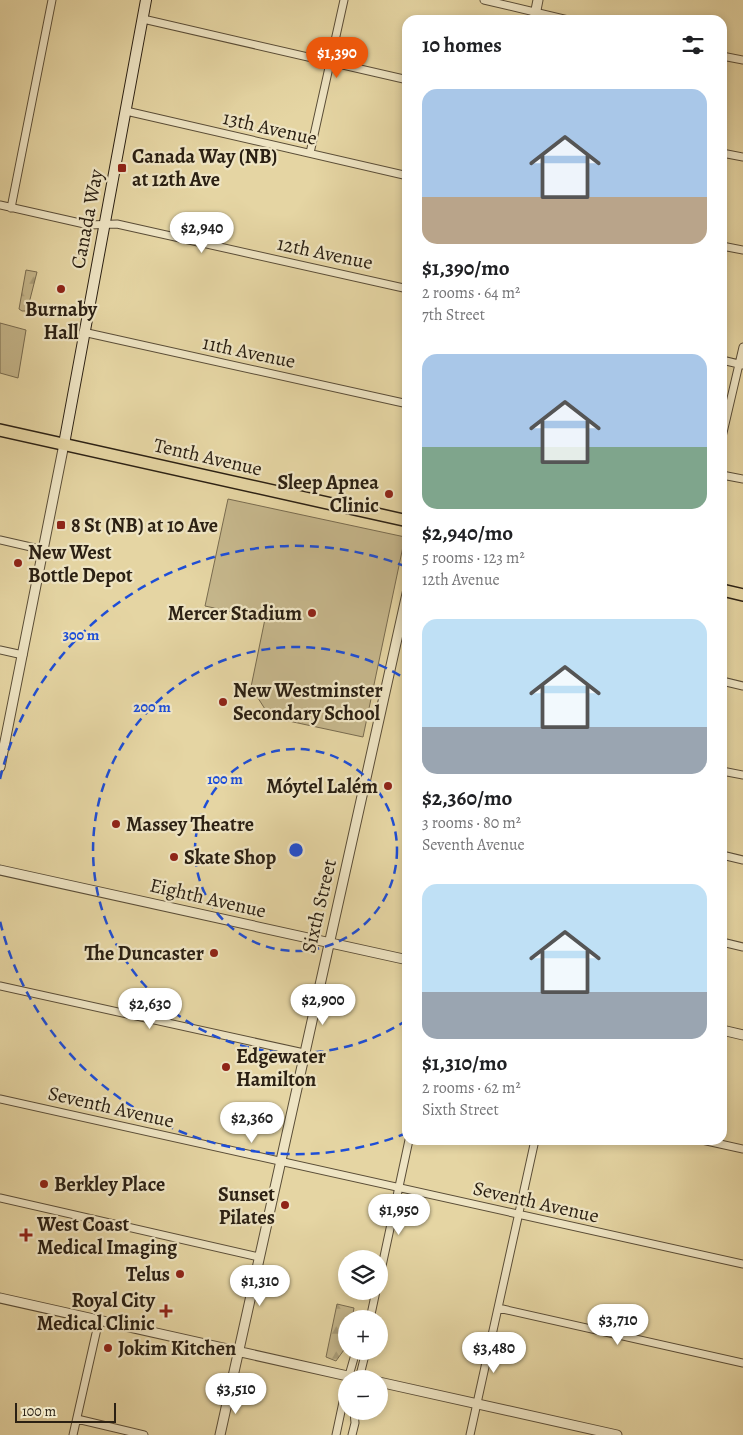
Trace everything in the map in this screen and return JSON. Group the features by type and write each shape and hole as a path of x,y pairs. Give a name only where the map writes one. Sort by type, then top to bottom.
{"main road":[{"name":"Canada Way","path":"64,444 83,332 146,0"},
{"name":"Tenth Avenue","path":"0,430 402,520"},
{"path":"727,591 743,595"}],"street":[{"path":"11,208 52,0"},
{"path":"310,153 344,0"},
{"path":"484,0 532,15"},
{"path":"535,15 538,0"},
{"path":"143,19 402,79"},
{"path":"727,57 743,60"},
{"name":"13th Avenue","path":"126,111 402,175"},
{"path":"727,154 743,157"},
{"name":"12th Avenue","path":"0,205 89,225 117,224 402,287"},
{"path":"727,247 743,250"},
{"name":"11th Avenue","path":"83,332 402,403"},
{"path":"727,418 741,365 743,347"},
{"path":"727,361 741,365"},
{"path":"0,762 64,444"},
{"path":"727,476 743,479"},
{"path":"0,540 44,550"},
{"name":"Sixth Street","path":"220,1435 402,616"},
{"path":"0,650 23,655"},
{"path":"727,682 743,686"},
{"path":"727,771 743,775"},
{"path":"727,856 743,860"},
{"name":"Eighth Avenue","path":"0,870 402,959"},
{"path":"727,943 743,947"},
{"path":"0,986 304,1053"},
{"path":"727,1031 743,1035"},
{"name":"Seventh Avenue","path":"0,1099 743,1264"},
{"path":"386,1250 409,1145"},
{"path":"470,1435 534,1145"},
{"path":"725,1145 743,1149"},
{"path":"0,1198 259,1258"},
{"path":"0,1298 338,1375"},
{"path":"498,1308 743,1363"},
{"path":"73,1435 98,1320"},
{"path":"388,1384 616,1435"},
{"path":"77,1419 144,1435"},
{"path":"336,1435 339,1420"},
{"path":"352,1435 355,1420"}],"green space":[{"path":"26,270 37,272 27,311 22,311 19,309"},
{"path":"0,323 26,330 18,378 0,373"},
{"name":"Mercer Stadium","path":"228,499 402,536 402,551 363,737 270,717 251,687 265,619 205,606"},
{"path":"337,1304 354,1308 354,1310 338,1310 338,1358 336,1361 326,1357"}],"place":[{"name":"Canada Way (NB) at 12th Ave","path":"122,168"},
{"name":"Burnaby Hall","path":"61,289"},
{"name":"Sleep Apnea Clinic","path":"389,494"},
{"name":"8 St (NB) at 10 Ave","path":"61,525"},
{"name":"New West Bottle Depot","path":"18,563"},
{"name":"Mercer Stadium","path":"312,613"},
{"name":"New Westminster Secondary School","path":"223,702"},
{"name":"Móytel Lalém","path":"388,786"},
{"name":"Massey Theatre","path":"116,824"},
{"name":"Skate Shop","path":"174,857"},
{"name":"The Duncaster","path":"214,953"},
{"name":"Edgewater Hamilton","path":"226,1067"},
{"name":"Berkley Place","path":"44,1184"},
{"name":"Sunset Pilates","path":"285,1205"},
{"name":"West Coast Medical Imaging","path":"26,1235"},
{"name":"Telus","path":"180,1274"},
{"name":"Royal City Medical Clinic","path":"166,1311"},
{"name":"Jokim Kitchen","path":"108,1348"}]}
